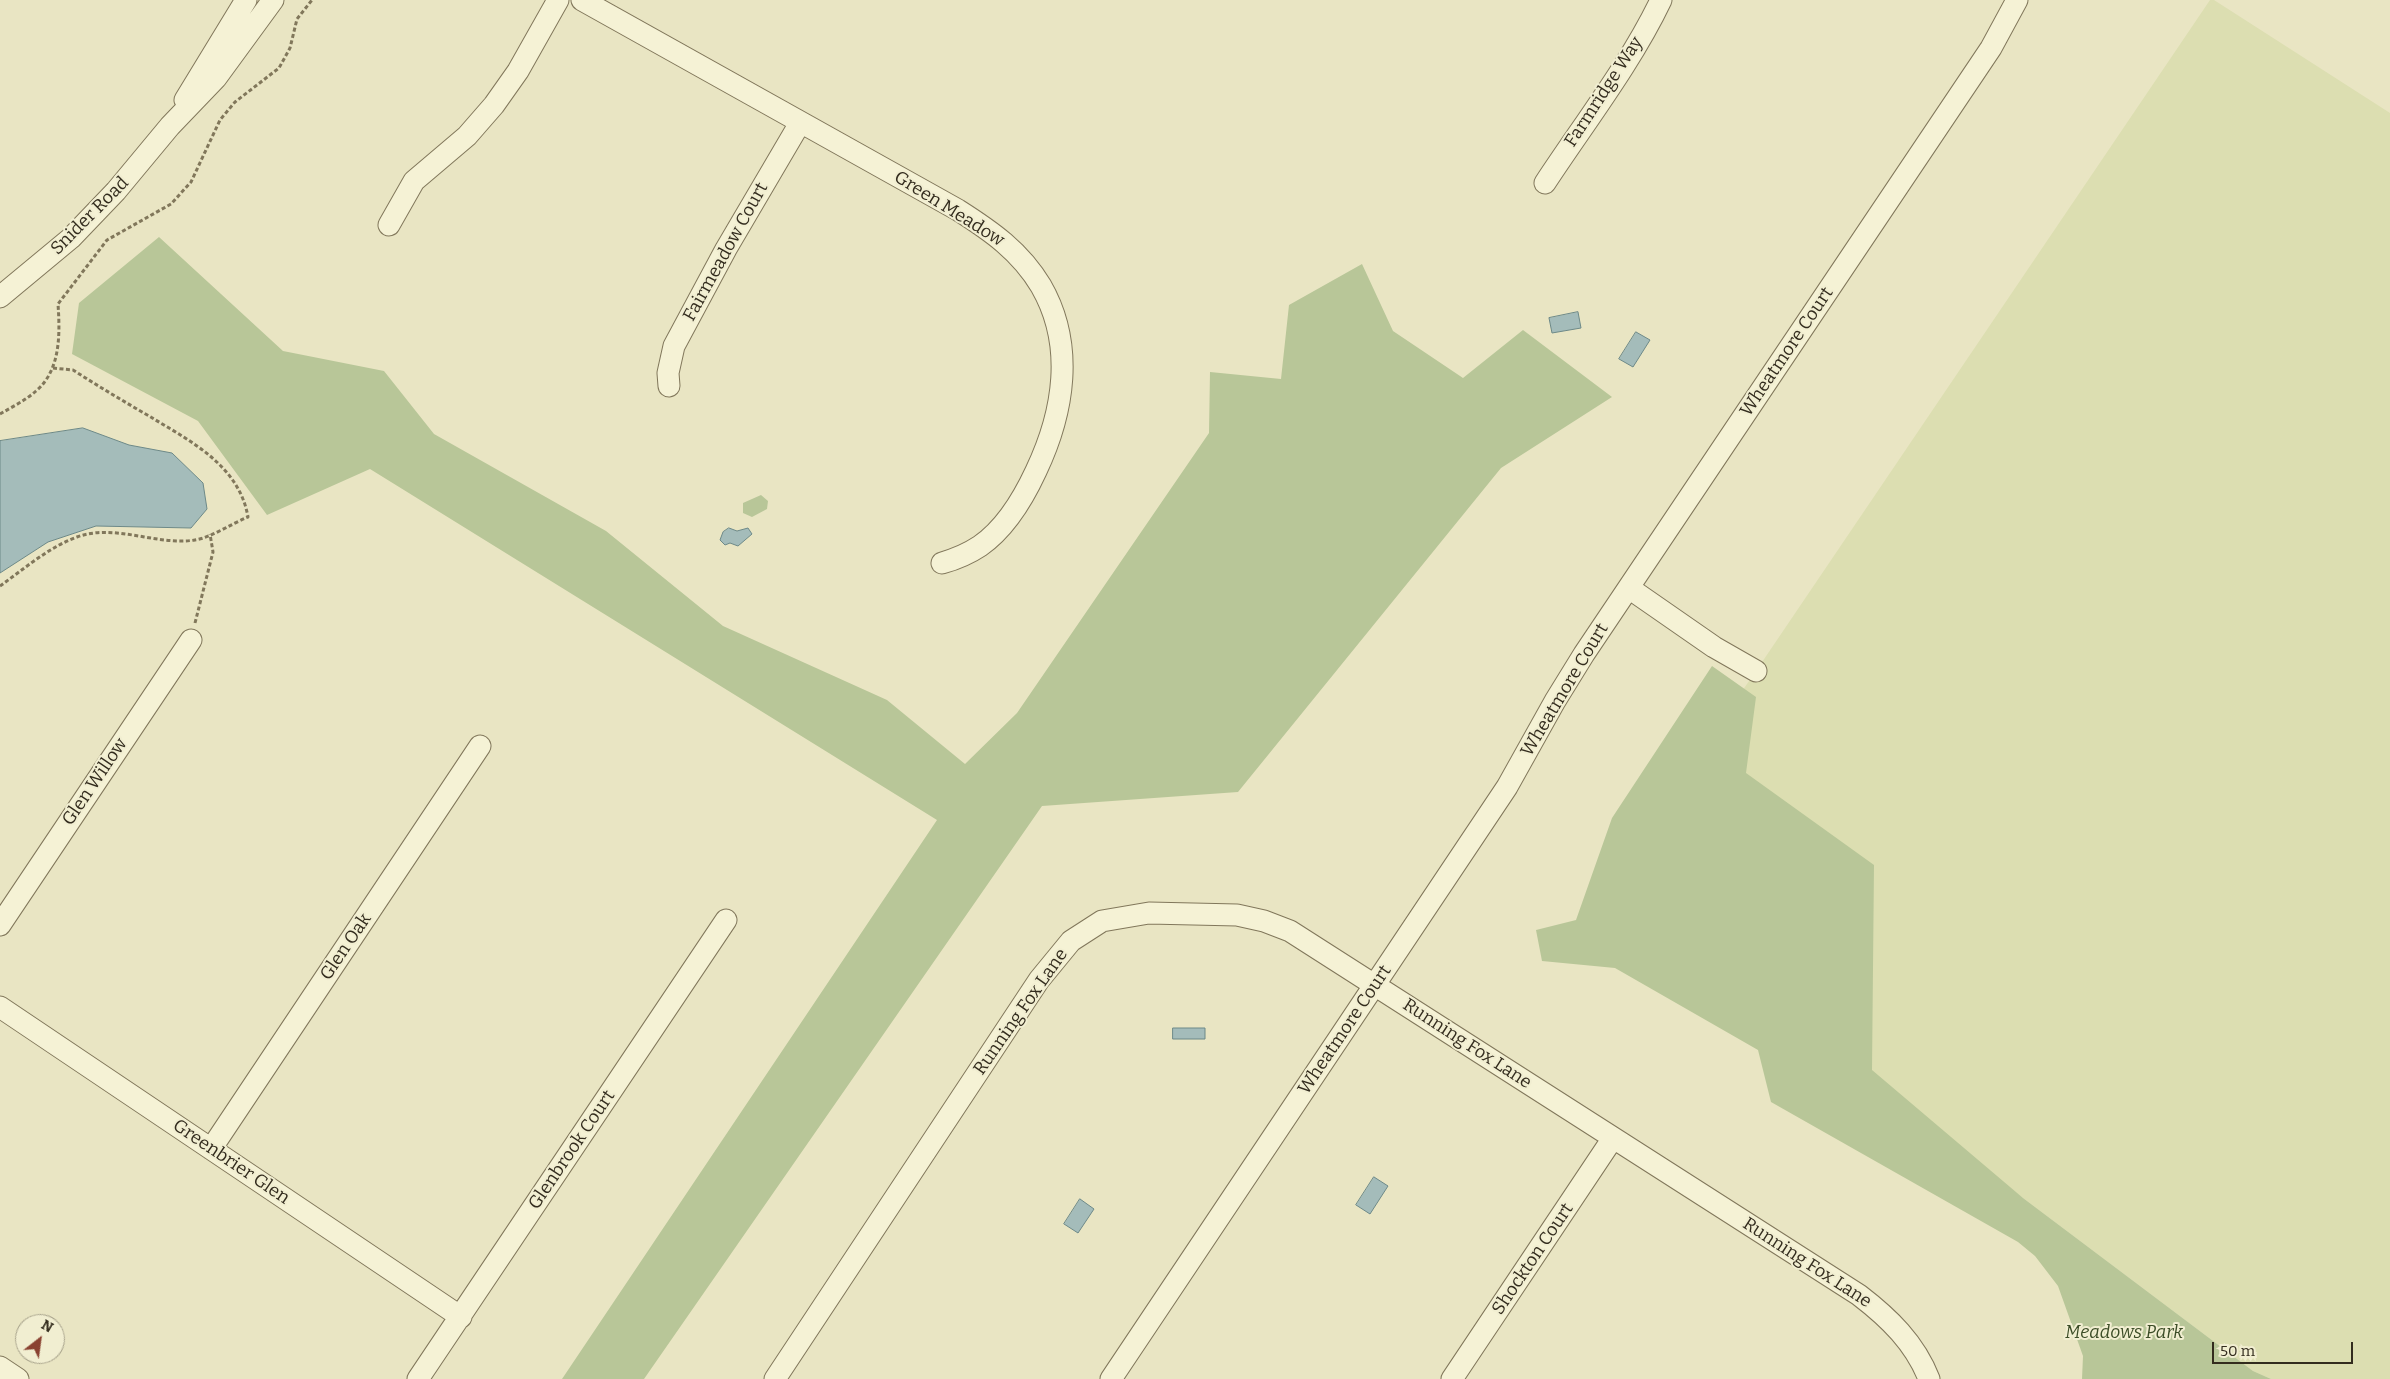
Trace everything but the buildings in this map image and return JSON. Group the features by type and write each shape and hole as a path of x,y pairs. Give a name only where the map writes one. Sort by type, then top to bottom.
{"street":[{"name":"Snider Road","path":"170,126 203,68 246,0"},
{"name":"Snider Road","path":"0,297 71,238 144,160 170,126 216,78 273,0"},
{"path":"388,225 414,181 467,136 494,105 518,70 558,0"},
{"name":"Green Meadow","path":"582,0 958,210 994,232 1025,263 1041,286 1053,312 1062,354 1063,383 1058,411 1045,452 1027,490 1003,526 982,545 969,553 942,564"},
{"name":"Farmridge Way","path":"1545,183 1623,66 1661,0"},
{"name":"Wheatmore Court","path":"1111,1379 1508,787 1555,701 1991,48 2017,0"},
{"name":"Fairmeadow Court","path":"669,386 668,372 674,346 726,249 800,123"},
{"path":"1629,588 1714,647 1756,671"},
{"name":"Glen Willow","path":"0,925 191,640"},
{"name":"Glen Oak","path":"211,1149 480,746"},
{"name":"Running Fox Lane","path":"775,1379 1039,980 1071,941 1102,921 1149,913 1238,915 1264,921 1290,931 1859,1295 1901,1331 1917,1353 1930,1379"},
{"name":"Glenbrook Court","path":"418,1379 726,920"},
{"name":"Greenbrier Glen","path":"0,1007 461,1317"},
{"name":"Shockton Court","path":"1452,1379 1613,1138"},
{"path":"0,1367 18,1379"}],"path":[{"path":"0,414 37,391 52,368 60,334 58,304 107,240 171,204 191,182 220,120 235,102 279,68 290,48 297,19 312,0"},
{"path":"0,586 47,552 78,536 109,532 158,539 196,540 248,517 245,501 231,476 200,446 73,370 52,368"},
{"path":"191,640 213,552 210,534"}],"green space":[{"path":"2210,0 2214,0 2390,113 2390,1379 2271,1379 2253,1371 2023,1198 1593,906 1756,671"},
{"path":"159,237 283,351 384,371 434,434 606,531 723,626 887,700 965,764 1017,713 1209,433 1210,372 1281,379 1289,305 1362,264 1393,331 1463,378 1523,330 1612,397 1501,468 1238,792 1042,806 644,1379 562,1379 937,820 370,469 267,515 198,421 72,354 79,303"},
{"path":"761,495 768,501 767,509 752,517 743,513 743,503"},
{"name":"Meadows Park","path":"1712,666 1756,697 1746,773 1874,865 1872,1070 2023,1198 2253,1371 2271,1379 2082,1379 2083,1356 2058,1286 2035,1256 2018,1242 1771,1102 1758,1050 1615,968 1542,961 1536,930 1576,920 1612,818"}],"water":[{"path":"1578,312 1581,328 1552,333 1549,318"},
{"path":"1636,332 1650,340 1633,367 1619,359"},
{"path":"83,428 129,445 172,453 203,483 207,509 191,528 96,526 48,542 0,573 0,441"},
{"path":"729,528 737,531 748,528 752,534 738,546 730,543 725,545 720,540 723,532"},
{"path":"1173,1028 1205,1028 1205,1039 1173,1039"},
{"path":"1374,1177 1388,1186 1370,1214 1356,1205"},
{"path":"1080,1199 1094,1209 1078,1233 1064,1224"}]}
